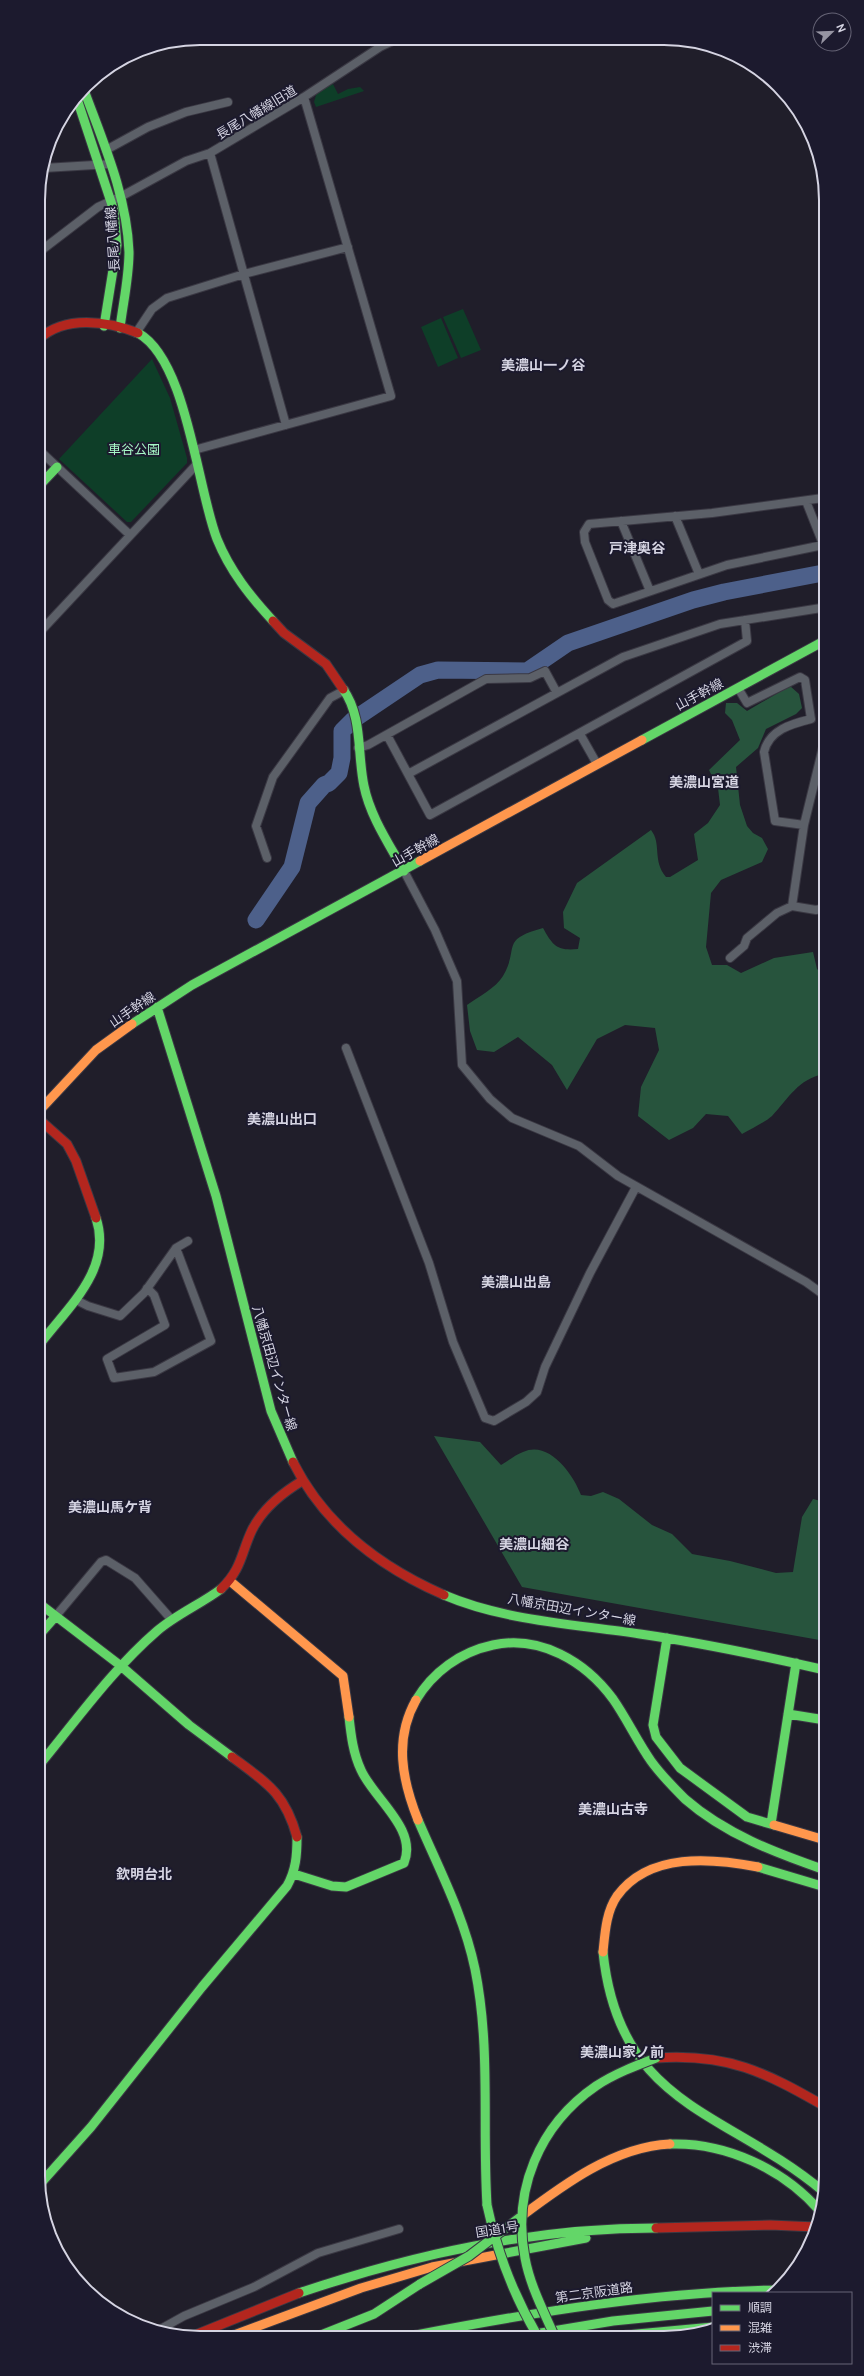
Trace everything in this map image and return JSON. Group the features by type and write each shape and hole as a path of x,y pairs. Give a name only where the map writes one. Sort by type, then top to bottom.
{"main road":[{"name":"長尾八幡線","path":"86,95 122,196 128,239 128,276 120,328"},
{"name":"長尾八幡線","path":"79,104 112,200 117,245 104,326"},
{"path":"45,336 61,325 81,322 120,328 136,333 150,341 168,366 194,450 217,538 234,574 254,601 284,633 326,664 345,690 357,722 358,748 364,786 372,812 404,871"},
{"path":"45,480 57,467"},
{"name":"山手幹線","path":"45,1105 96,1050 157,1007 192,985 404,871 819,644"},
{"name":"八幡京田辺インター線","path":"157,1007 193,1117 220,1212 271,1409 292,1463 302,1481 333,1523 384,1565 414,1582 472,1604 550,1622 667,1638 819,1669"},
{"path":"45,1124 67,1144 76,1161 97,1222 100,1243 99,1257 92,1277 76,1300 45,1338"},
{"path":"45,1757 120,1666 150,1636 172,1619 211,1596 230,1580 260,1516 278,1497 302,1481"},
{"path":"230,1580 343,1676 348,1730 359,1765 370,1786 396,1821 409,1846 408,1857 404,1863 346,1887 332,1886 294,1874"},
{"path":"45,1608 120,1666 189,1725 264,1780 278,1793 291,1814 297,1837 298,1859 294,1874 287,1886 202,1987 91,2127 45,2179"},
{"path":"45,1628 55,1617"},
{"path":"667,1638 654,1712 653,1725 656,1737 680,1768 747,1817 819,1838"},
{"path":"535,2331 517,2299 506,2274 497,2250 487,2205 485,2050 476,1977 456,1904 406,1790 402,1765 402,1741 407,1717 418,1696 431,1679 446,1666 465,1654 487,1646 508,1642 530,1643 568,1656 603,1686 653,1763 672,1786 691,1804 714,1822 739,1835 787,1858 819,1868"},
{"path":"770,1824 796,1663"},
{"path":"788,1714 819,1719"},
{"path":"819,1885 774,1870 700,1861 668,1864 648,1871 631,1882 615,1902 606,1924 603,1937 602,1965 609,1995 623,2030 646,2066 670,2092 695,2112 718,2126 769,2150 803,2173 819,2187"},
{"path":"552,2331 534,2288 522,2244 523,2205 534,2159 556,2121 583,2094 618,2071 656,2058 698,2056 722,2058 744,2065 774,2077 819,2103"},
{"path":"331,2331 374,2314 420,2284 469,2256 580,2173 607,2159 658,2144 685,2143 728,2150 772,2171 794,2186 816,2207"},
{"name":"国道1号","path":"204,2331 261,2306 306,2291 422,2257 486,2243 594,2229 768,2225 811,2227"},
{"path":"245,2331 362,2288 432,2267 630,2229"},
{"name":"第二京阪道路","path":"735,2292 769,2290"},
{"name":"第二京阪道路","path":"440,2331 609,2303 712,2293"},
{"path":"553,2331 613,2321 712,2311"},
{"path":"662,2331 699,2327"}],"street":[{"name":"長尾八幡線旧道","path":"45,248 98,207 122,196 186,161 210,153 304,97 384,45"},
{"path":"194,450 391,396 304,97"},
{"path":"106,150 148,127 186,112 228,102"},
{"path":"210,153 286,425"},
{"path":"48,168 111,164"},
{"path":"136,333 152,309 167,298 244,274 348,247"},
{"path":"45,456 130,535"},
{"path":"45,627 197,464"},
{"path":"819,499 675,516 589,524 584,532 585,542 608,600 613,604 727,565 819,545"},
{"path":"806,501 819,534"},
{"path":"675,516 700,574"},
{"path":"621,521 650,591"},
{"path":"408,774 623,657 720,624 819,608"},
{"path":"387,735 430,815 747,641 745,620"},
{"path":"358,748 368,745 387,735 486,679 530,678 545,671 557,693"},
{"path":"738,688 747,703 800,677 804,680 811,719 785,726 766,742 764,752 775,821 804,825"},
{"path":"267,858 256,826 273,777 330,698 345,690"},
{"path":"580,734 597,764"},
{"path":"792,906 804,825 819,764"},
{"path":"404,871 435,930 457,981 462,1065 490,1099 512,1118 579,1146 618,1176 636,1187 800,1279 819,1292"},
{"path":"730,958 744,946 747,938 777,913 792,906 819,909"},
{"path":"346,1048 429,1263 453,1342 485,1418 494,1421 526,1402 538,1392 545,1367 590,1273 636,1187"},
{"path":"76,1300 88,1306 120,1316 147,1288 176,1248 188,1241"},
{"path":"147,1288 154,1295 165,1325 107,1360 114,1378 154,1372 211,1341 176,1248"},
{"path":"55,1617 101,1562 106,1560 135,1578 172,1619"},
{"path":"164,2327 184,2316 254,2287 318,2253 399,2229"}],"green space":[{"path":"333,84 338,94 348,89 360,87 364,91 316,107 314,102 317,92"},
{"path":"463,309 481,350 461,358 443,317"},
{"path":"441,318 458,358 438,367 421,327"},
{"name":"車谷公園","path":"152,359 170,398 187,458 187,463 131,522 127,522 59,459"},
{"path":"790,686 799,694 802,708 796,714 766,729 758,748 736,767 740,805 747,826 753,833 762,838 768,849 762,862 721,880 711,893 706,947 712,965 727,965 741,973 774,958 813,952 817,969 819,971 819,1076 807,1080 789,1096 772,1116 742,1134 728,1116 706,1114 693,1128 669,1140 638,1116 641,1087 659,1050 655,1028 625,1025 597,1039 567,1090 552,1065 518,1037 494,1052 477,1050 470,1031 467,1005 500,980 508,966 515,941 521,936 543,928 556,946 565,949 578,949 580,938 564,928 563,912 577,883 651,830 656,841 659,864 666,877 670,877 698,860 694,834 708,823 720,805 718,788 709,770 740,740 732,720 725,713 726,703 737,703 747,711"},
{"path":"434,1436 480,1442 501,1465 523,1452 533,1450 542,1451 559,1461 572,1478 581,1495 591,1496 603,1492 619,1499 652,1525 672,1534 692,1554 730,1561 776,1573 793,1572 802,1517 813,1499 819,1500 819,1640 522,1587"}],"waterway":[{"path":"256,920 292,867 308,803 324,785 329,783 339,773 342,758 342,731 353,720 420,675 438,670 527,671 568,643 693,600 724,592 819,574"}],"traffic: fast":[{"path":"86,95 113,170 124,210 129,252 126,290 120,328"},
{"path":"79,104 114,211 117,245 104,326"},
{"path":"138,333 155,348 168,369 179,397 188,427 210,517 222,551 241,583 273,621"},
{"path":"45,480 57,467"},
{"path":"642,740 819,644"},
{"path":"343,689 354,711 357,723 362,774 367,797 375,819 404,871"},
{"path":"132,1024 192,985 420,861"},
{"path":"157,1007 216,1196 271,1411 293,1462"},
{"path":"45,1338 75,1301 93,1271 98,1254 100,1237 96,1218"},
{"path":"45,1758 96,1694 141,1646 165,1625 221,1589"},
{"path":"444,1595 467,1604 516,1616 686,1641 819,1669"},
{"path":"45,1608 121,1666 189,1725 232,1757"},
{"path":"45,1628 55,1617"},
{"path":"667,1638 653,1725 656,1737 680,1768 747,1817 774,1825"},
{"path":"416,1700 439,1672 459,1658 481,1648 511,1643 528,1644 560,1654 589,1673 602,1685 613,1699 651,1761 685,1799 700,1811 734,1832 788,1857 819,1868"},
{"path":"771,1824 796,1663"},
{"path":"788,1714 819,1719"},
{"path":"294,1874 332,1886 346,1887 404,1863 407,1850 405,1838 400,1826 367,1781 358,1764 354,1751 349,1717"},
{"path":"418,1820 458,1911 475,1969 480,1999 485,2058 487,2205"},
{"path":"45,2179 91,2127 202,1987 287,1886 295,1862 297,1837"},
{"path":"758,1867 819,1885"},
{"path":"603,1952 613,2004 630,2044 654,2075 682,2099 715,2121 787,2164 819,2188"},
{"path":"552,2331 530,2278 525,2258 522,2233 523,2208 527,2184 534,2162 545,2140 559,2120 576,2102 596,2086 610,2078 656,2058"},
{"path":"670,2144 712,2148 732,2153 752,2161 789,2183 816,2207"},
{"path":"487,2205 501,2256 513,2288 535,2331"},
{"path":"420,2284 469,2256 519,2218"},
{"path":"299,2293 386,2266 475,2246 520,2238 565,2233 610,2229 656,2228"},
{"path":"501,2254 586,2238"},
{"path":"331,2331 374,2314 420,2284"},
{"path":"731,2292 769,2290"},
{"path":"438,2331 551,2311 641,2299 712,2293"},
{"path":"553,2331 613,2321 712,2311"},
{"path":"670,2331 687,2329"}],"traffic: slow":[{"path":"420,861 642,740"},
{"path":"45,1105 96,1050 132,1024"},
{"path":"230,1581 343,1676 349,1717"},
{"path":"416,1700 409,1715 405,1730 403,1760 408,1790 418,1820"},
{"path":"774,1825 819,1838"},
{"path":"603,1952 604,1937 613,1902 630,1882 646,1872 664,1865 702,1861 758,1867"},
{"path":"519,2218 571,2181 609,2160 629,2152 670,2144"},
{"path":"245,2331 361,2288 432,2267 501,2254"}],"traffic: jam":[{"path":"45,334 61,326 87,322 100,323 138,333"},
{"path":"273,621 284,633 326,664 343,689"},
{"path":"45,1124 67,1144 76,1161 96,1218"},
{"path":"293,1462 306,1485 321,1506 356,1542 398,1571 420,1584 444,1595"},
{"path":"221,1589 228,1582 237,1568 248,1538 256,1522 267,1508 280,1496 302,1481"},
{"path":"232,1757 265,1782 273,1790 287,1810 297,1837"},
{"path":"656,2058 681,2057 725,2062 764,2075 819,2103"},
{"path":"656,2228 770,2225 811,2227"},
{"path":"205,2331 299,2293"}],"district":[{"name":"美濃山一ノ谷","path":"543,365"},
{"name":"戸津奥谷","path":"637,548"},
{"name":"美濃山宮道","path":"704,782"},
{"name":"美濃山出口","path":"282,1119"},
{"name":"美濃山出島","path":"516,1282"},
{"name":"美濃山馬ケ背","path":"110,1507"},
{"name":"美濃山細谷","path":"534,1544"},
{"name":"美濃山古寺","path":"613,1809"},
{"name":"欽明台北","path":"144,1874"},
{"name":"美濃山家ノ前","path":"622,2052"}]}
